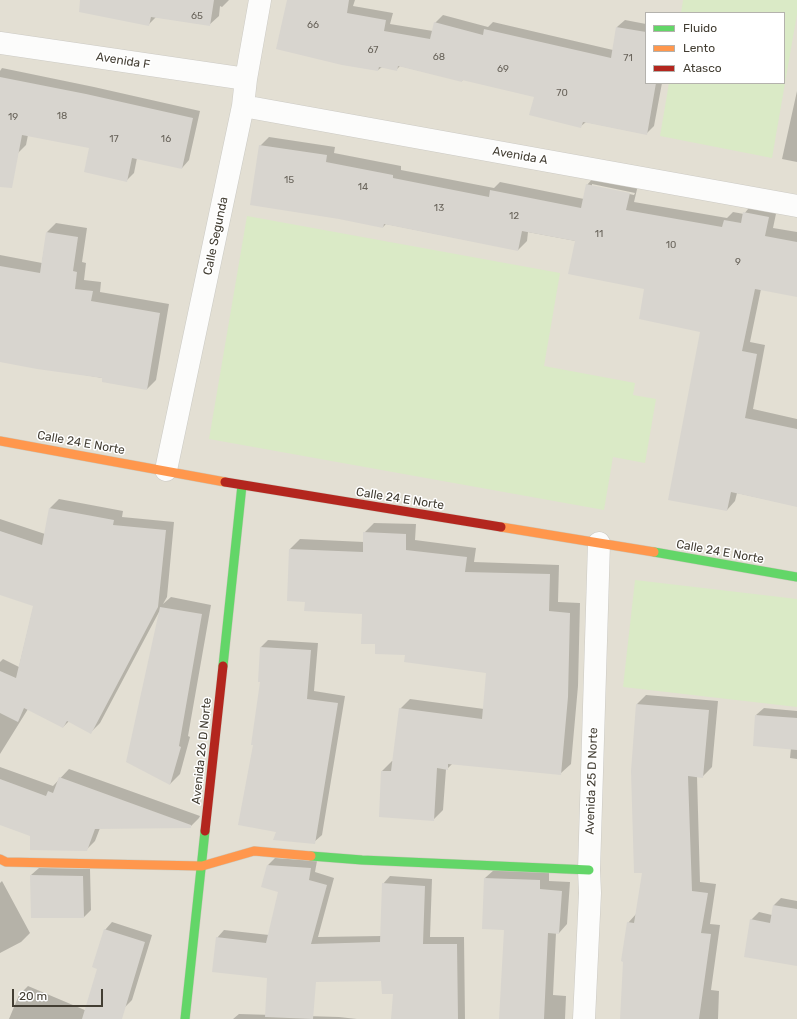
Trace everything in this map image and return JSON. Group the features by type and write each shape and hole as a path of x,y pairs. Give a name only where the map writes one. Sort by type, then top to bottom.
{"street":[{"name":"Calle Segunda","path":"166,470 243,106 246,79 260,0"},
{"name":"Avenida F","path":"0,43 246,79"},
{"name":"Avenida A","path":"243,106 797,206"},
{"name":"Calle 24 E Norte","path":"0,441 242,485 797,577"},
{"name":"Avenida 26 D Norte","path":"185,1019 242,485"},
{"name":"Avenida 25 D Norte","path":"584,1019 589,901 599,543"},
{"path":"0,859 6,862 202,866 254,851 362,860 589,870"}],"shaded area":[{"path":"0,0 797,0 797,1019 0,1019"}],"green space":[{"path":"683,0 797,0 797,14 785,83 785,12 681,12"},
{"path":"669,84 785,84 772,158 660,136"},
{"path":"247,216 560,273 544,366 635,383 633,395 656,399 645,463 613,457 604,510 209,439"},
{"path":"635,580 797,599 797,707 623,687"}],"building":[{"path":"80,0 214,0 210,26 151,17 149,26 79,12"},
{"path":"287,0 349,0 347,13 386,20 384,31 430,39 434,22 483,35 484,29 611,58 616,27 645,32 645,84 656,84 647,135 583,122 581,128 529,115 534,97 462,80 462,82 398,66 397,71 379,67 378,71 342,65 276,49"},
{"path":"0,77 86,94 193,118 182,169 132,158 127,182 84,172 89,148 22,135 12,188 0,187"},
{"path":"259,145 327,155 326,162 393,175 393,178 489,197 490,190 581,208 586,184 630,193 626,210 722,227 724,220 741,223 743,212 769,217 765,236 797,242 797,297 755,289 742,351 757,354 745,418 797,429 797,507 731,492 727,511 668,500 700,332 639,319 644,289 568,274 575,241 522,231 518,251 384,224 383,228 339,219 250,205"},
{"path":"46,232 78,237 73,271 77,272 75,289 93,291 91,301 160,313 147,390 102,382 102,378 0,362 0,266 40,273"},
{"path":"49,508 114,520 113,525 166,530 158,607 91,734 67,721 63,728 24,708 18,722 0,713 0,671 16,678 33,606 0,595 0,531 42,545"},
{"path":"363,532 406,534 406,550 467,557 465,572 550,574 549,611 570,613 568,697 561,775 448,764 448,770 437,768 434,821 379,817 381,771 391,771 399,708 482,719 486,673 404,662 405,655 375,654 375,644 361,644 362,614 304,611 305,602 287,601 289,549 363,552"},
{"path":"160,607 202,614 179,746 181,747 170,785 126,762"},
{"path":"260,647 311,650 307,699 338,703 315,844 273,840 276,832 238,825 253,745 251,745 260,682 258,682"},
{"path":"636,704 709,710 703,778 688,776 692,891 708,893 701,933 711,934 699,1019 620,1019 623,962 621,961 627,922 634,923 642,873 634,873 631,771"},
{"path":"755,715 797,718 797,750 753,746"},
{"path":"59,777 191,825 191,828 95,829 87,851 30,850 30,836 0,825 0,779 46,796 48,791 53,793"},
{"path":"267,865 311,868 309,880 327,885 311,944 380,942 382,883 425,886 423,944 457,944 458,1019 391,1019 393,994 382,994 381,981 316,982 313,1019 265,1017 267,978 212,972 216,937 266,943 278,892 261,887"},
{"path":"30,875 83,876 84,918 31,918"},
{"path":"484,878 540,880 540,889 562,891 559,934 548,933 544,1019 499,1019 504,930 482,929"},
{"path":"773,905 797,909 797,966 744,957 750,919 770,923"},
{"path":"104,929 145,942 122,1019 82,1019 97,969 92,967"}],"traffic: fast":[{"path":"223,666 242,485"},
{"path":"654,552 797,577"},
{"path":"185,1019 205,831"},
{"path":"311,856 362,860 589,870"}],"traffic: slow":[{"path":"0,441 225,482"},
{"path":"501,527 654,552"},
{"path":"0,859 6,862 202,866 254,851 311,856"}],"traffic: jam":[{"path":"225,482 501,527"},
{"path":"205,831 223,666"}]}
